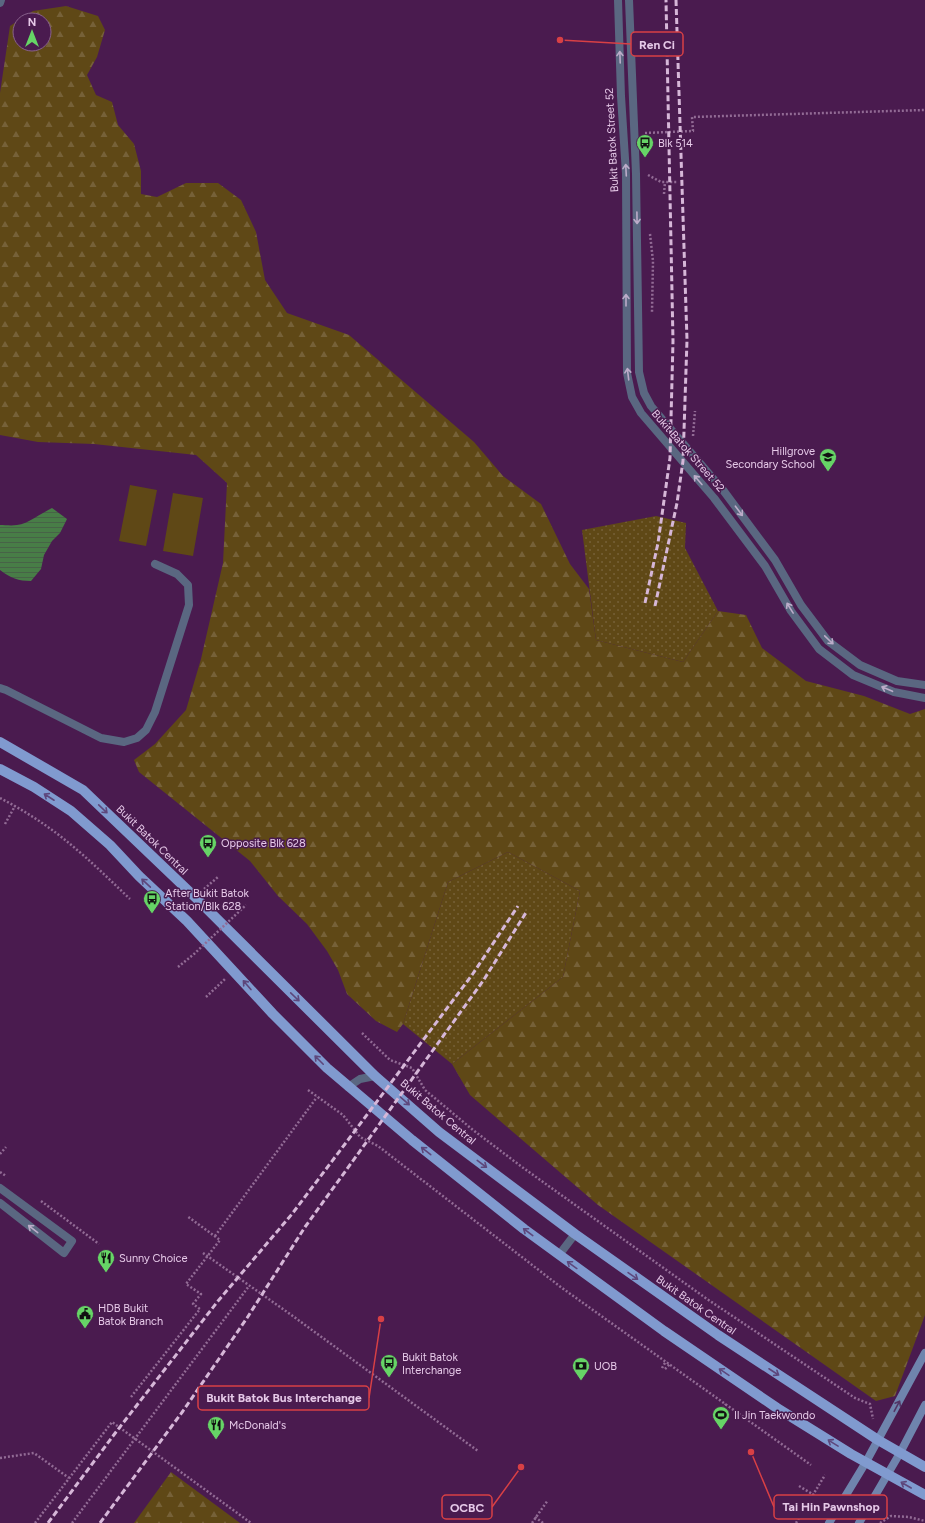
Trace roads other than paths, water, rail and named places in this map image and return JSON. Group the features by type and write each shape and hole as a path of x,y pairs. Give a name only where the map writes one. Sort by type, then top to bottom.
{"main road":[{"name":"Bukit Batok Central","path":"0,742 83,790 196,898 375,1076 440,1132 574,1234 718,1335 878,1440 925,1466"},
{"path":"0,769 34,787 71,811 110,845 140,876 187,920 273,1014 327,1068 418,1145 559,1255 664,1331 777,1408 866,1462 925,1495"},
{"path":"829,1523 866,1462 925,1353"},
{"path":"859,1523 900,1453 925,1405"}],"street":[{"name":"Bukit Batok Street 52","path":"618,0 621,96 626,174 627,373 632,397 641,413 714,498 764,566 791,612 819,649 854,675 894,692 925,698"},
{"name":"Bukit Batok Street 52","path":"629,0 636,174 639,372 644,393 660,418 728,497 774,560 801,605 828,641 860,665 897,681 925,685"},
{"path":"0,688 101,738 124,742 137,738 146,730 155,712 189,605 188,585 177,574 155,564"},
{"path":"348,1087 360,1079 375,1076"},
{"path":"0,1188 72,1241 64,1253 0,1203"},
{"path":"559,1255 574,1234"}],"railway":[{"path":"645,603 658,543 670,458 673,341 666,0"},
{"path":"655,606 677,503 683,461 687,340 676,0"},
{"path":"48,1523 116,1432 218,1301 292,1214 472,975 518,906"},
{"path":"100,1523 183,1411 247,1318 305,1227 483,981 527,911"}],"place":[{"name":"Ren Ci","path":"560,40"},
{"name":"Blk 514","path":"645,158"},
{"name":"Hillgrove Secondary School","path":"828,472"},
{"name":"Opposite Blk 628","path":"208,858"},
{"name":"After Bukit Batok Station/Blk 628","path":"152,914"},
{"name":"Sunny Choice","path":"106,1273"},
{"name":"Bukit Batok Bus Interchange","path":"381,1319"},
{"name":"HDB Bukit Batok Branch","path":"85,1329"},
{"name":"Bukit Batok Interchange","path":"389,1378"},
{"name":"UOB","path":"581,1381"},
{"name":"Il Jin Taekwondo","path":"721,1430"},
{"name":"McDonald's","path":"216,1440"},
{"name":"Tai Hin Pawnshop","path":"751,1452"},
{"name":"OCBC","path":"521,1467"}]}
